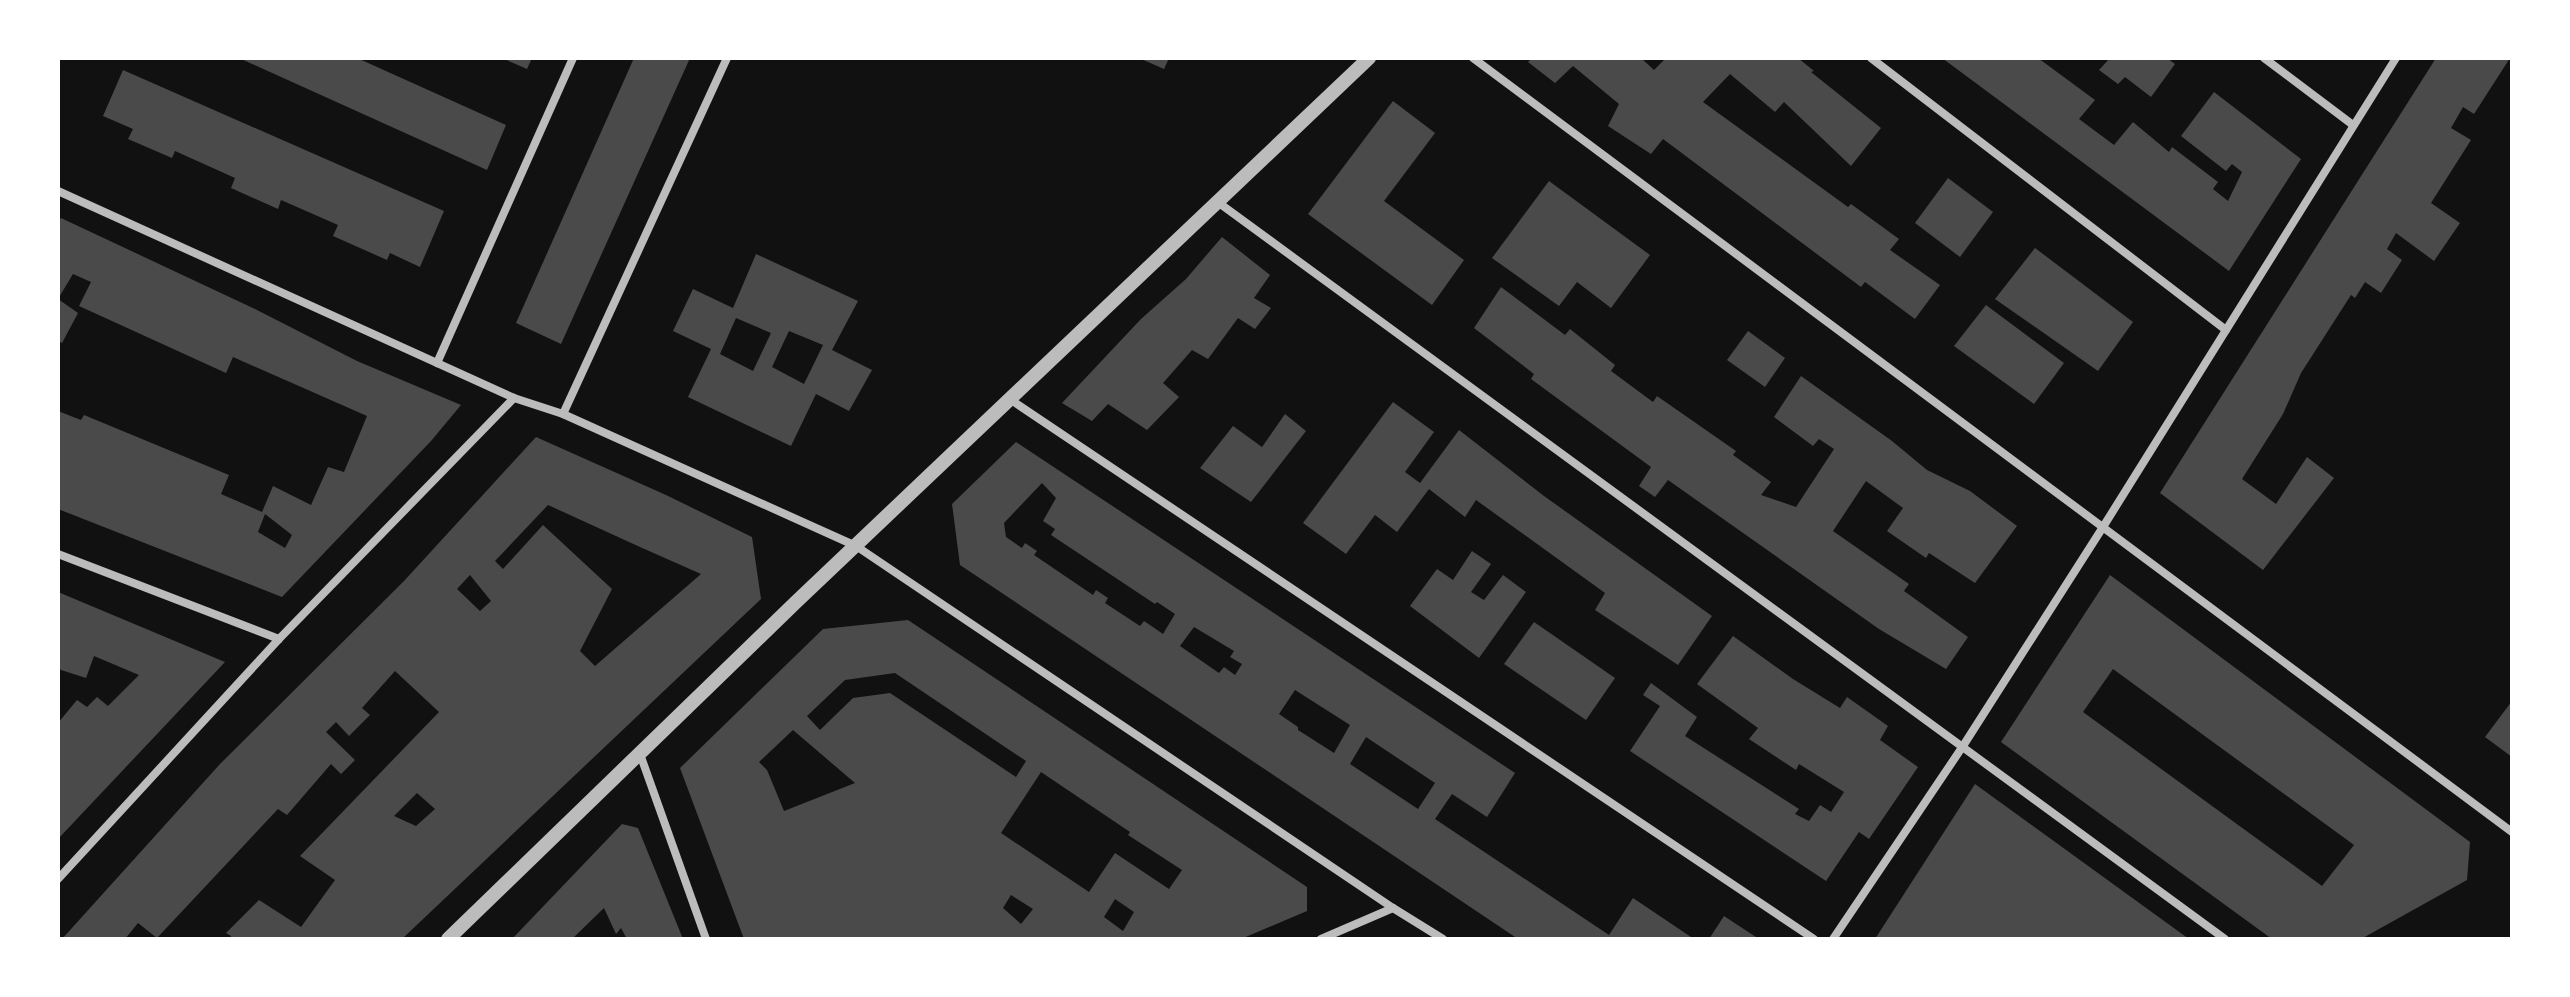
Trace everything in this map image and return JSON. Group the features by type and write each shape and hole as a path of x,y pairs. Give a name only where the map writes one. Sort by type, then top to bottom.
{"street":[{"path":"437,363 573,58"},
{"path":"563,414 727,58"},
{"path":"448,939 1369,58"},
{"path":"1473,58 2512,832"},
{"path":"1871,58 2226,330"},
{"path":"2264,58 2353,125"},
{"path":"1833,939 1963,746 2103,527 2396,58"},
{"path":"58,191 514,398 563,414 856,546 1443,939"},
{"path":"1219,203 2225,939"},
{"path":"58,879 279,639 514,398"},
{"path":"1011,400 1814,939"},
{"path":"58,554 279,639"},
{"path":"640,754 706,939"},
{"path":"1321,939 1393,908"}],"building":[{"path":"239,58 357,58 506,125 487,170"},
{"path":"502,58 532,58 527,69"},
{"path":"634,58 690,58 561,344 516,323"},
{"path":"1139,58 1169,58 1164,69"},
{"path":"1532,58 1641,58 1654,70 1666,58 1798,58 1881,128 1851,166 1784,102 1775,112 1730,74 1703,102 1848,207 1851,204 1899,239 1890,250 1940,285 1915,319 1865,282 1861,287 1663,139 1651,154 1608,126 1619,104 1573,66 1555,83 1528,62"},
{"path":"1942,58 2038,58 2095,100 2079,119 2114,145 2133,122 2169,152 2172,147 2218,182 2213,189 2228,201 2242,172 2232,164 2226,171 2181,136 2214,92 2301,159 2229,271"},
{"path":"2110,58 2167,58 2175,64 2151,97 2125,77 2118,84 2099,70"},
{"path":"2436,58 2510,58 2474,114 2463,107 2451,128 2471,140 2431,203 2460,223 2434,261 2396,233 2387,249 2402,260 2381,293 2365,282 2355,298 2351,295 2301,373 2283,414 2242,479 2276,504 2307,457 2334,478 2263,570 2160,493"},
{"path":"123,70 444,211 420,267 390,253 387,260 333,236 338,225 281,200 278,209 231,188 235,178 175,151 172,158 128,139 133,129 103,116"},
{"path":"1393,101 1435,133 1384,201 1464,260 1432,305 1308,214"},
{"path":"1948,178 1993,212 1960,257 1915,223"},
{"path":"1549,181 1650,255 1611,308 1577,282 1559,306 1492,258"},
{"path":"61,218 255,309 357,361 461,405 431,441 282,597 58,509 58,411 81,420 84,415 229,475 221,494 262,512 273,486 311,505 328,467 344,472 367,416 233,357 226,373 79,306 91,282 73,274 58,299 58,223","holes":["265,514 292,535 285,548 258,532"]},
{"path":"1222,237 1270,275 1254,298 1271,308 1255,329 1238,318 1208,359 1192,350 1163,383 1179,397 1147,430 1108,404 1092,421 1062,403 1141,319 1186,279"},
{"path":"2035,248 2133,322 2098,371 1995,299"},
{"path":"756,254 858,301 832,350 872,370 849,411 816,394 791,446 688,397 711,349 673,331 693,289 733,308","holes":["736,318 771,333 753,371 720,354","789,331 823,345 804,384 772,367"]},
{"path":"1501,287 1565,335 1570,329 1615,365 1611,371 1653,402 1657,396 1736,451 1733,455 1771,482 1761,495 1796,507 1834,449 1819,439 1813,446 1774,417 1801,376 1927,470 1970,491 2017,526 1975,583 1929,553 1926,558 1887,531 1903,508 1866,481 1833,531 1909,584 1904,591 1968,637 1946,669 1879,629 1668,480 1655,497 1639,486 1651,467 1531,379 1534,374 1474,328"},
{"path":"58,299 78,313 62,343 58,341"},
{"path":"1986,305 2064,363 2034,404 1954,346"},
{"path":"1748,331 1785,358 1765,387 1727,360"},
{"path":"1393,402 1434,432 1405,472 1420,483 1459,430 1544,496 1712,616 1678,665 1595,610 1605,593 1476,500 1465,517 1429,489 1397,532 1375,515 1346,554 1303,523"},
{"path":"1285,414 1306,431 1251,502 1200,468 1233,426 1262,447"},
{"path":"536,437 752,537 761,599 402,939 230,939 231,936 226,933 259,900 301,927 335,880 300,856 439,712 395,671 362,708 370,715 349,736 336,722 326,732 355,760 341,774 331,764 287,815 278,809 157,938 138,923 125,939 62,939 220,764 404,581","holes":["548,505 640,547 701,574 595,666 580,651 612,589 543,525 503,569 495,561","470,575 491,601 480,611 457,589","417,793 435,809 416,826 394,816"]},
{"path":"1016,442 1515,773 1487,817 1452,794 1435,819 1609,935 1633,898 1694,939 1518,939 960,565 952,504","holes":["1042,483 1056,498 1043,521 1055,529 1051,535 1175,614 1163,634 1144,621 1140,626 1105,603 1108,598 1096,590 1093,595 1034,555 1037,551 1025,543 1022,548 1006,537 1004,523","1194,627 1234,651 1230,657 1242,664 1235,675 1224,667 1219,673 1180,646","1295,690 1350,725 1334,753 1279,714","1366,737 1435,783 1418,809 1350,764"]},
{"path":"1472,551 1491,564 1471,592 1484,600 1503,575 1526,592 1479,658 1410,606 1437,569 1453,580"},
{"path":"2110,575 2470,842 2467,880 2361,939 2272,939 2001,742","holes":["2113,669 2354,845 2322,886 2083,712"]},
{"path":"58,592 225,662 58,839 58,723 77,700 87,707 97,697 108,706 139,675 94,656 86,678 58,669"},
{"path":"908,620 1307,887 1307,911 1241,939 744,939 680,768 823,629","holes":["895,673 1026,761 1016,777 890,693 853,698 820,730 807,716 845,680","793,730 855,783 784,811 767,770 759,762","1041,772 1182,870 1169,889 1115,853 1089,892 1001,833","1011,895 1033,909 1021,924 1003,908","1115,899 1134,912 1123,931 1104,917"]},
{"path":"1534,622 1615,678 1586,720 1504,664"},
{"path":"1733,636 1840,708 1847,697 1888,726 1880,740 1918,767 1869,839 1859,832 1826,881 1630,751 1660,706 1643,695 1651,683 1697,717 1685,736 1799,809 1795,814 1809,821 1820,805 1831,812 1844,792 1799,764 1796,770 1749,739 1758,728 1697,684"},
{"path":"2512,701 2512,757 2485,737"},
{"path":"1975,784 2189,939 1875,939"},
{"path":"622,824 638,828 683,939 627,939 621,928 616,934 604,908 572,939 512,939"},
{"path":"1724,916 1759,939 1709,939"}]}
